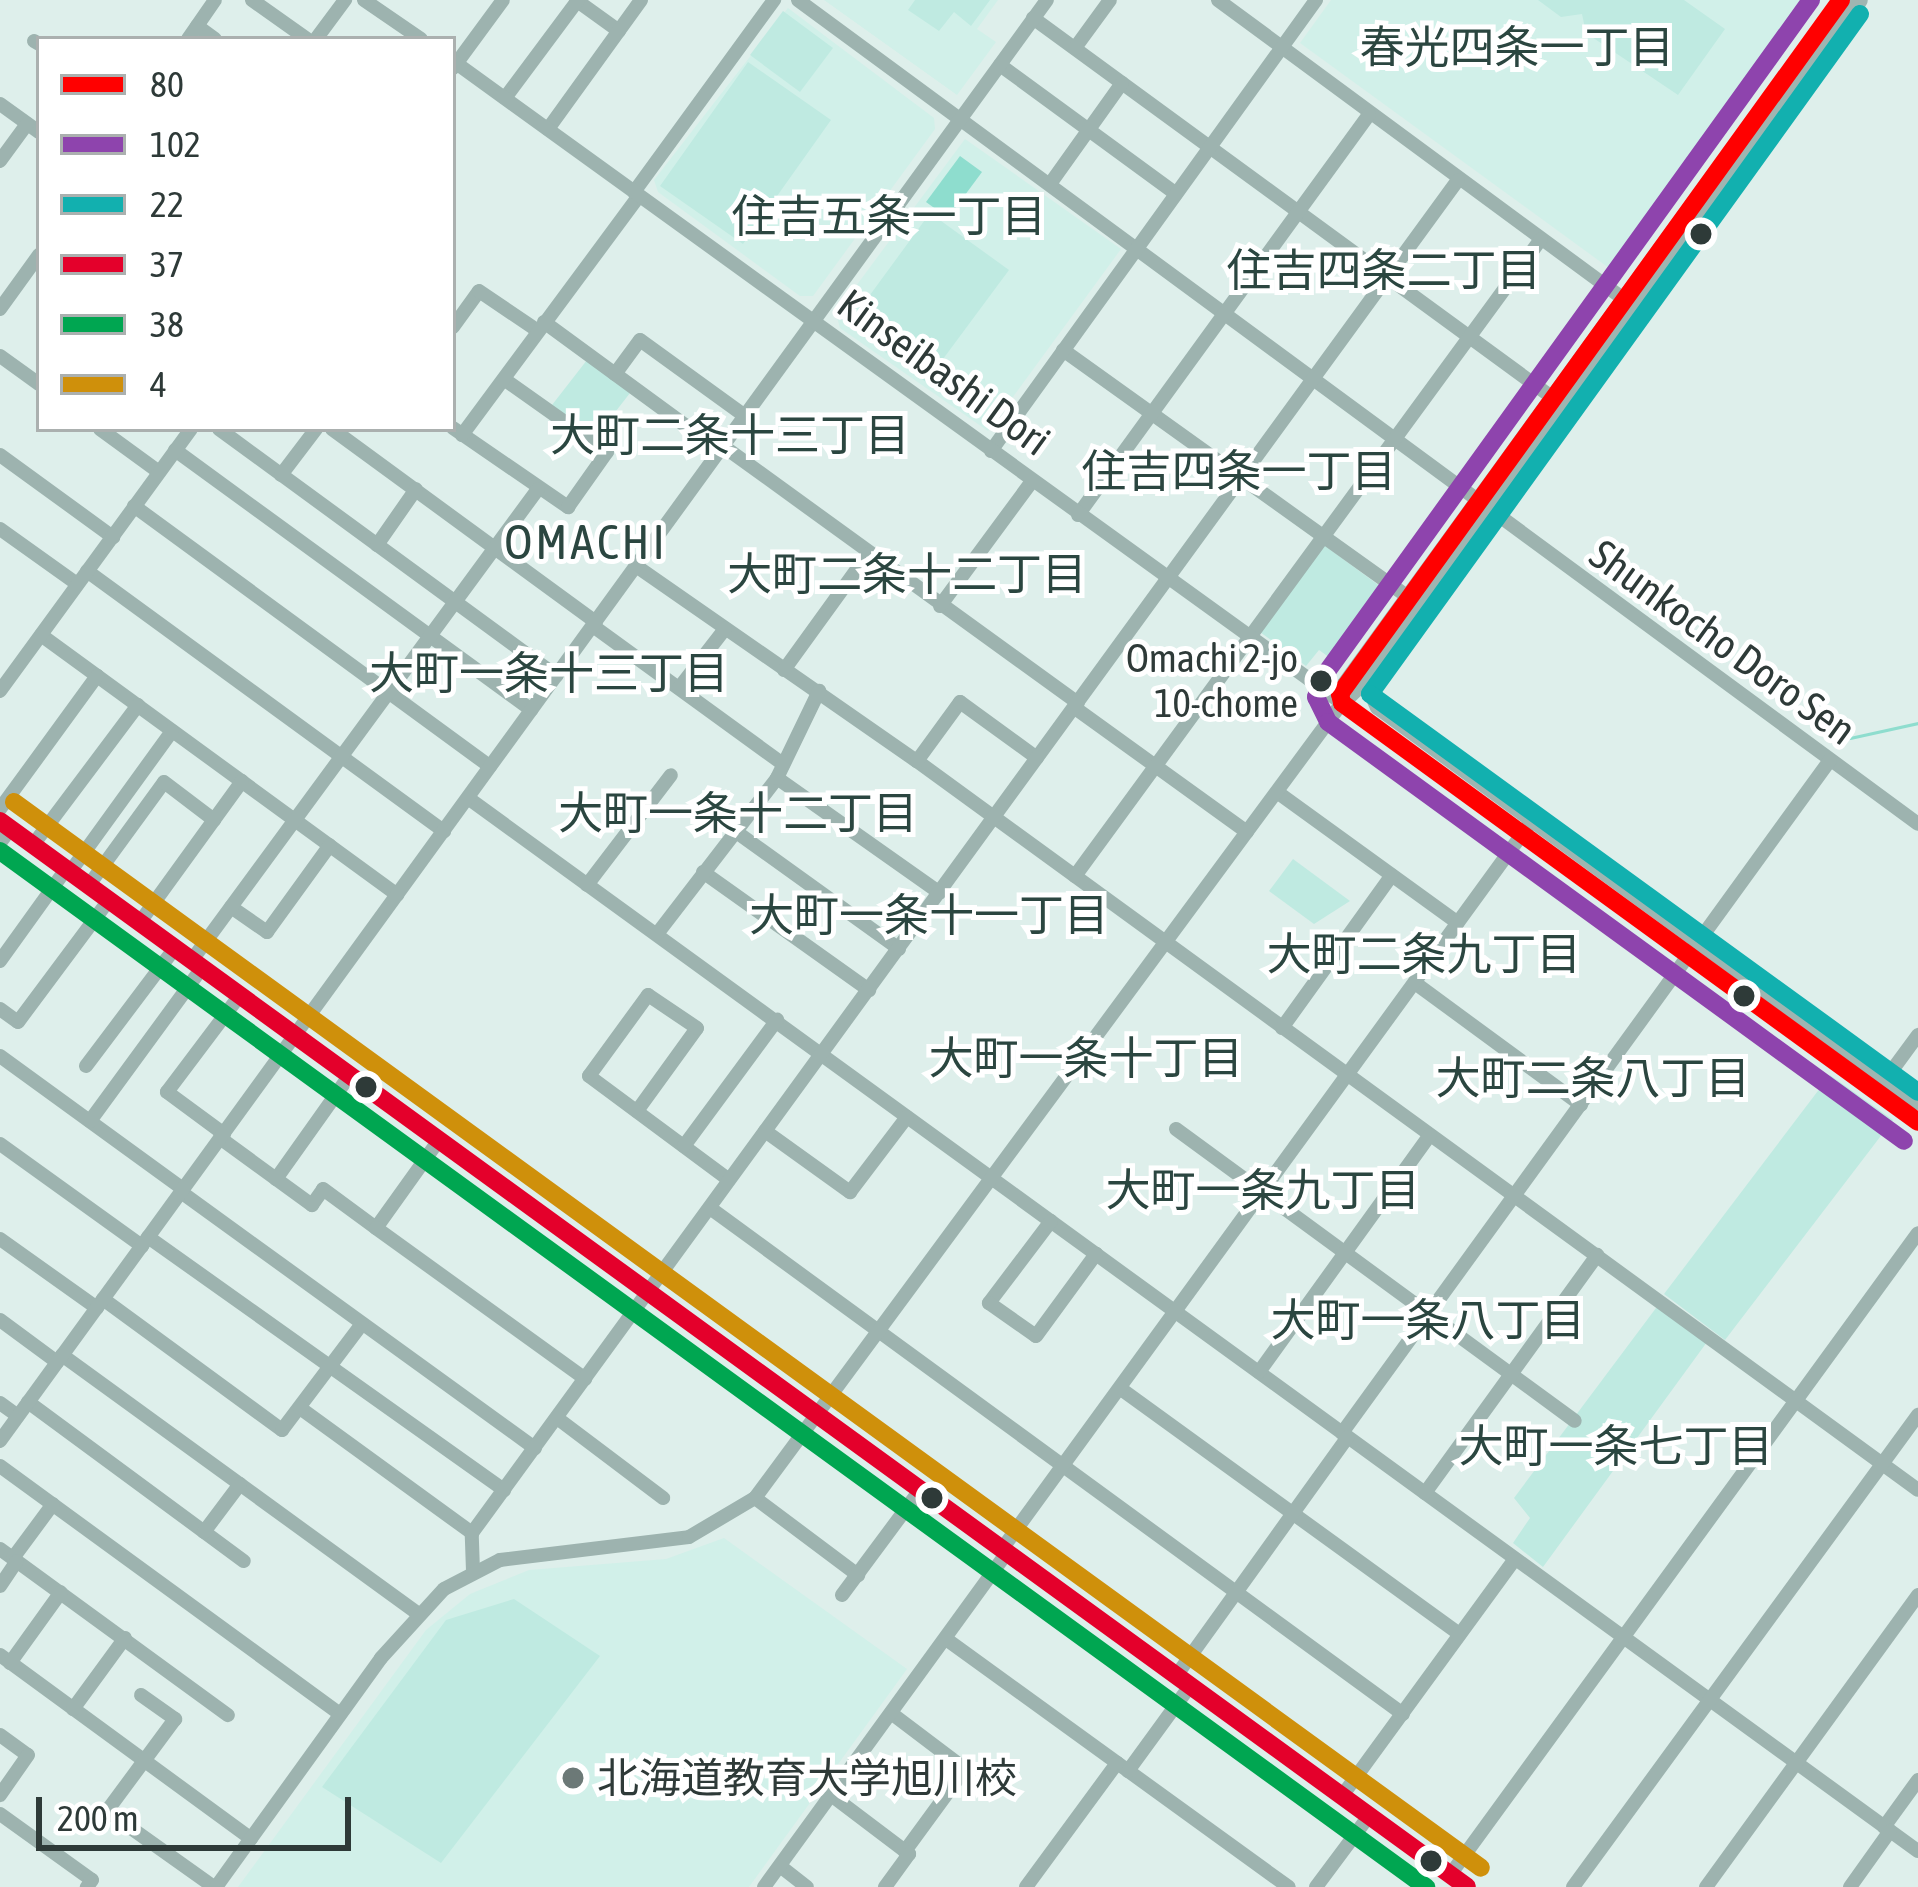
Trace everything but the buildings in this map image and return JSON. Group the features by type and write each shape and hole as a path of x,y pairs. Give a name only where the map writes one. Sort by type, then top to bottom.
{"main road":[{"path":"1342,703 1345,684 1415,602 1841,0"},
{"path":"1630,304 1860,0"},
{"path":"1378,707 1368,686 1415,602"},
{"path":"1342,703 1374,672"},
{"path":"1342,703 1378,707"},
{"name":"Kinseibashi Dori","path":"1342,703 1528,827"},
{"name":"Kinseibashi Dori","path":"1378,707 1528,827 1881,1086 1918,1122"},
{"path":"4,831 33,845 140,922 1466,1887"},
{"name":"Kinseibashi Dori","path":"1881,1086 1918,1102"}],"street":[{"path":"193,33 215,0"},
{"path":"252,0 307,36"},
{"path":"315,36 345,0"},
{"path":"364,0 417,36"},
{"path":"456,61 502,0"},
{"path":"506,98 577,0 619,31"},
{"path":"548,129 641,0"},
{"path":"504,379 607,452 568,508 458,432 504,379 774,0"},
{"name":"Shunkocho Doro Sen","path":"798,0 1918,824"},
{"path":"0,1441 1047,0"},
{"path":"1075,48 1110,0"},
{"path":"1218,0 1630,304"},
{"path":"991,451 1316,0"},
{"path":"1034,18 1560,402"},
{"path":"1000,64 1176,194"},
{"name":"Kinseibashi Dori","path":"456,65 1342,703"},
{"path":"1050,184 1122,83"},
{"path":"0,104 33,128 0,161"},
{"path":"1078,515 1370,115"},
{"path":"473,1570 472,1533 1458,180"},
{"path":"1075,876 1541,239"},
{"path":"0,309 36,263"},
{"path":"456,323 479,291 615,374 1247,832"},
{"path":"615,374 640,340 745,416"},
{"path":"1063,350 1415,602"},
{"path":"0,356 36,382"},
{"path":"104,432 159,472"},
{"path":"0,691 188,432"},
{"path":"223,432 556,676"},
{"path":"281,476 314,432"},
{"path":"336,432 679,688 940,893"},
{"path":"175,450 531,710"},
{"path":"0,455 112,537"},
{"path":"940,606 1033,481"},
{"path":"377,545 416,489"},
{"path":"90,1121 231,907 538,489"},
{"path":"134,506 490,767"},
{"path":"0,529 82,578 444,831"},
{"path":"784,670 868,554"},
{"path":"636,566 916,760 1918,1490"},
{"path":"679,688 725,628"},
{"path":"40,635 398,895"},
{"path":"0,809 97,676"},
{"path":"657,934 780,771 819,691"},
{"path":"916,760 960,702 1037,758"},
{"path":"141,1695 175,1719 107,1811 215,1887 417,1612 473,1570 530,1555 666,1544 755,1498 1342,703"},
{"path":"33,845 137,705"},
{"path":"0,961 172,731"},
{"path":"1026,1887 1122,1767 1428,1314 1830,760"},
{"path":"587,885 671,775"},
{"path":"88,885 164,782 214,820"},
{"path":"140,922 242,782"},
{"path":"1277,792 1458,923"},
{"path":"468,798 1918,1851"},
{"path":"764,1887 1528,827"},
{"path":"735,831 898,949"},
{"path":"231,907 267,932 330,845"},
{"path":"703,872 869,990"},
{"path":"1282,1028 1392,875"},
{"path":"0,1010 18,1022 109,900"},
{"path":"86,1066 175,948"},
{"path":"1415,982 1580,1105"},
{"path":"240,995 167,1093 312,1205 323,1189 585,1379"},
{"path":"637,1112 697,1028 648,995 589,1076 637,1112 684,1147 729,1180"},
{"path":"684,1147 777,1020"},
{"path":"1881,1086 1918,1034"},
{"path":"0,1056 535,1448"},
{"path":"276,1179 350,1076"},
{"path":"765,1131 850,1192 907,1117"},
{"path":"1176,1129 1574,1421"},
{"path":"1259,1372 1430,1135"},
{"path":"376,1228 439,1140"},
{"path":"0,1144 330,1366 504,1490"},
{"path":"710,1208 1403,1714"},
{"path":"1051,1221 989,1304 1036,1336 1096,1254"},
{"path":"1450,1875 1918,1233"},
{"path":"0,1239 282,1430 362,1324"},
{"path":"1425,1493 1597,1256"},
{"path":"0,1320 417,1612"},
{"path":"1120,1389 1460,1634"},
{"path":"28,1402 244,1562"},
{"path":"0,1403 18,1416"},
{"path":"300,1408 472,1533"},
{"path":"1573,1887 1918,1415"},
{"path":"556,1418 663,1498"},
{"path":"0,1466 340,1714"},
{"path":"204,1532 240,1484"},
{"path":"842,1595 920,1490"},
{"path":"755,1498 858,1575"},
{"path":"0,1586 10,1556 53,1504"},
{"path":"10,1556 229,1715"},
{"path":"1342,1796 1515,1558"},
{"path":"61,1592 5,1659 251,1839"},
{"path":"1706,1887 1918,1595"},
{"path":"73,1709 125,1638"},
{"path":"946,1639 1288,1887"},
{"path":"885,1887 905,1851 965,1769 891,1713"},
{"path":"0,1735 28,1755 0,1795"},
{"path":"1850,1887 1918,1780"},
{"path":"831,1796 905,1851"},
{"path":"0,1814 92,1880 87,1887"},
{"path":"1316,1887 1369,1816"},
{"path":"780,1866 807,1887"}],"shaded area":[{"path":"824,0 998,0 977,29 996,42 957,95"},
{"path":"915,0 990,0 971,26 954,12 939,31 908,10"},
{"path":"1331,0 1821,0 1620,276 1300,43"},
{"path":"1538,0 1684,0 1725,29 1678,95 1586,33 1582,14 1561,17"},
{"path":"788,8 934,118 935,129 813,296 800,296 658,192 654,180"},
{"path":"783,11 833,48 800,92 750,55"},
{"path":"748,62 831,120 743,244 660,186"},
{"path":"965,139 1121,249 988,431 840,328 836,313"},
{"path":"960,156 982,172 948,218 926,202"},
{"path":"930,213 1009,270 926,382 848,325"},
{"path":"587,360 630,393 595,438 552,405"},
{"path":"1324,545 1392,595 1340,665 1319,650 1306,666 1260,632"},
{"path":"1293,859 1350,901 1314,924 1269,891"},
{"path":"1830,1075 1893,1120 1725,1340 1664,1294"},
{"path":"1659,1304 1707,1342 1543,1567 1513,1543 1530,1518 1514,1498"},
{"name":"北海道教育大学旭川校","path":"724,1538 907,1669 749,1887 238,1887 426,1630 470,1594 529,1570 666,1559"},
{"path":"514,1599 600,1656 441,1863 322,1787 446,1620"}],"waterway":[{"path":"1850,738 1918,723"}],"transit line":[{"name":"102","path":"1811,0 1321,680 1316,697 1328,722 1904,1141"},
{"name":"80","path":"1841,0 1340,694 1342,703 1918,1122"},
{"name":"22","path":"1860,14 1370,694 1918,1092"},
{"name":"4","path":"14,802 1481,1868"},
{"name":"37","path":"0,821 1467,1887"},
{"name":"38","path":"0,851 1426,1887"}],"place":[{"name":"Omachi 2-jo 10-chome","path":"1321,681"},
{"name":"北海道教育大学旭川校","path":"573,1778"}],"district":[{"name":"春光四条一丁目","path":"1517,48"},
{"name":"住吉五条一丁目","path":"889,217"},
{"name":"住吉四条二丁目","path":"1384,271"},
{"name":"大町二条十三丁目","path":"730,436"},
{"name":"住吉四条一丁目","path":"1239,472"},
{"name":"OMACHI","path":"586,542"},
{"name":"大町二条十二丁目","path":"907,575"},
{"name":"大町一条十三丁目","path":"549,674"},
{"name":"大町一条十二丁目","path":"738,814"},
{"name":"大町一条十一丁目","path":"929,916"},
{"name":"大町二条九丁目","path":"1424,955"},
{"name":"大町一条十丁目","path":"1086,1059"},
{"name":"大町二条八丁目","path":"1593,1079"},
{"name":"大町一条九丁目","path":"1263,1191"},
{"name":"大町一条八丁目","path":"1428,1321"},
{"name":"大町一条七丁目","path":"1616,1447"}]}
